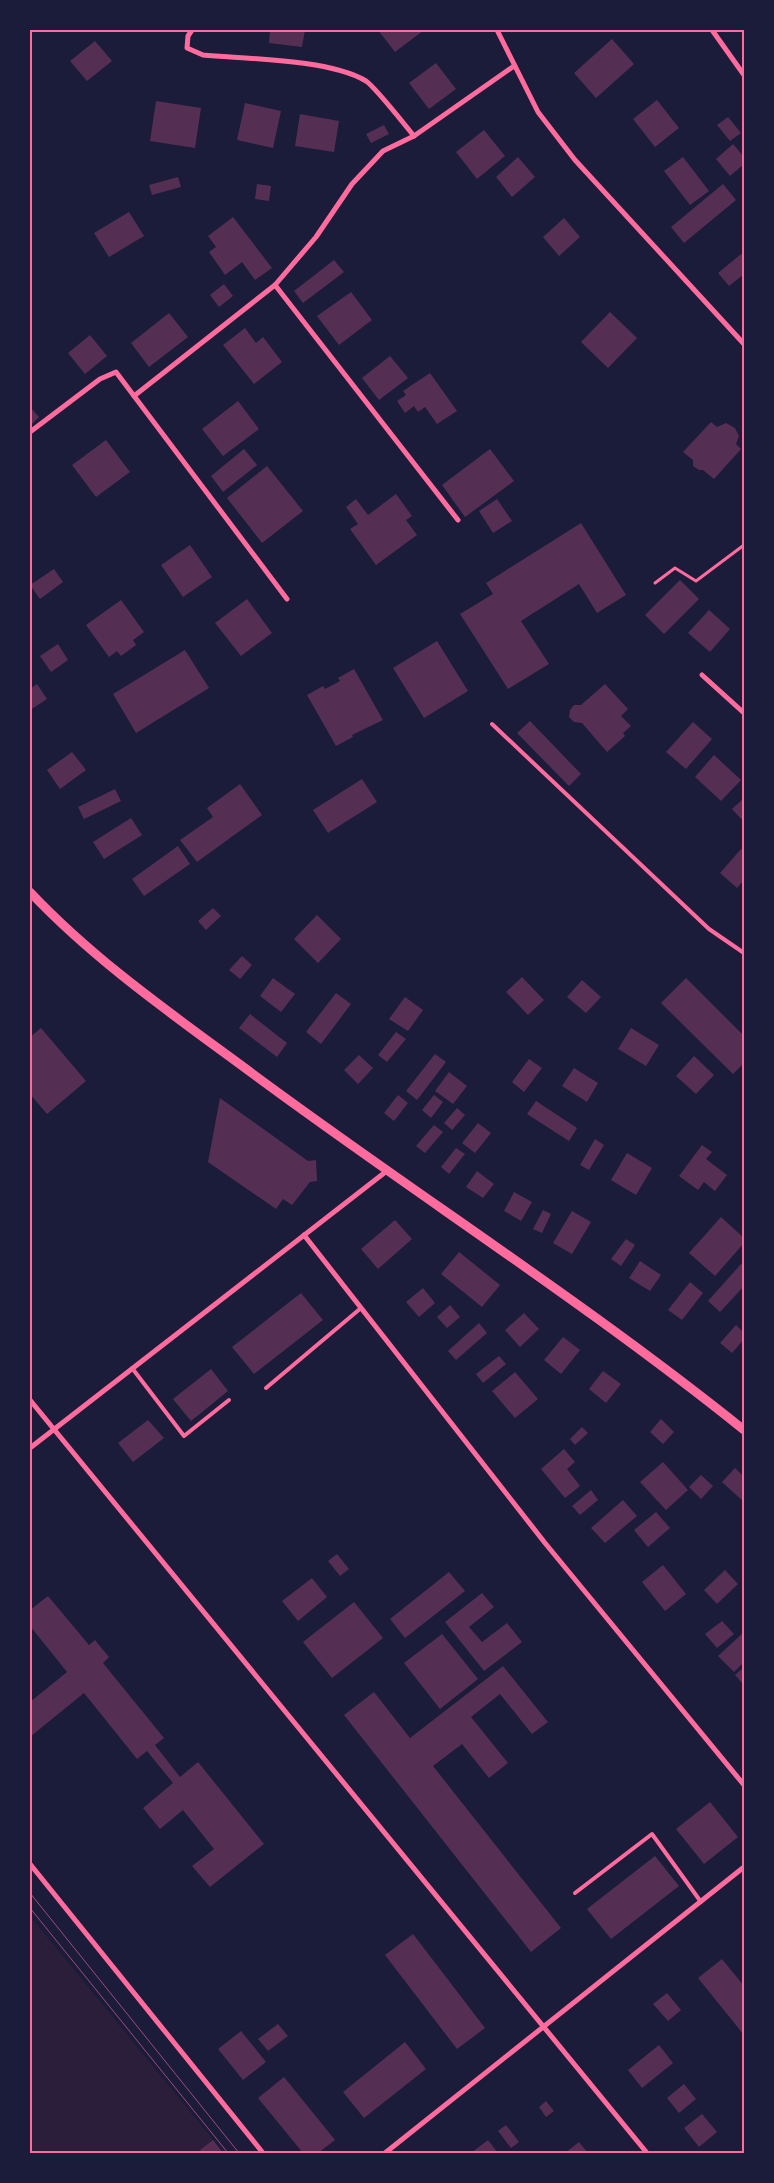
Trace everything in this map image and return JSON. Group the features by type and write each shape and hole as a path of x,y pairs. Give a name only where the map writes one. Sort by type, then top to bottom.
{"street":[{"path":"192,30 188,36 187,48 202,55 311,65 342,71 367,82 414,136"},
{"path":"497,30 538,112 575,160 744,344"},
{"path":"712,30 744,75"},
{"path":"134,396 275,285 316,237 352,184 383,151 414,136 514,66"},
{"path":"275,285 458,520"},
{"path":"30,432 100,379 116,372 287,598"},
{"path":"702,675 744,713"},
{"path":"30,892 84,944 132,984 304,1111 637,1347 744,1430"},
{"path":"30,1448 388,1170"},
{"path":"304,1235 545,1543 744,1785"},
{"path":"30,1400 647,2153"},
{"path":"30,1864 263,2153"},
{"path":"385,2153 744,1867"}],"lane":[{"path":"492,724 709,929 744,953"},
{"path":"266,1388 361,1308"},
{"path":"132,1368 184,1436 229,1400"},
{"path":"575,1893 652,1834 701,1902"}],"path":[{"path":"655,583 675,568 696,581 744,545"}],"shaded area":[{"path":"30,1916 224,2153 30,2153"}],"building":[{"path":"270,30 305,30 302,47 269,43"},
{"path":"378,30 424,30 395,52"},
{"path":"612,39 634,64 596,98 574,73"},
{"path":"95,41 112,61 87,81 70,61"},
{"path":"436,63 456,89 429,109 409,83"},
{"path":"657,100 679,128 655,147 633,119"},
{"path":"156,101 201,108 195,148 150,141"},
{"path":"245,103 281,111 273,148 237,140"},
{"path":"300,114 339,121 334,152 295,146"},
{"path":"728,117 741,133 730,141 717,125"},
{"path":"384,125 389,134 371,143 366,134"},
{"path":"484,130 505,156 477,179 456,152"},
{"path":"733,144 744,157 744,164 730,176 716,159"},
{"path":"518,157 535,177 512,197 496,177"},
{"path":"683,157 709,191 690,205 664,171"},
{"path":"178,177 181,187 152,195 149,185"},
{"path":"257,184 271,186 269,201 255,199"},
{"path":"723,184 736,200 684,243 671,227"},
{"path":"129,212 144,236 109,257 94,233"},
{"path":"233,217 272,268 255,280 242,262 225,275 209,252 216,247 208,236"},
{"path":"564,218 580,237 559,256 543,237"},
{"path":"741,254 744,257 744,274 729,286 718,273"},
{"path":"334,260 344,272 303,303 294,291"},
{"path":"224,284 233,296 219,307 210,295"},
{"path":"351,292 372,320 339,345 317,316"},
{"path":"610,312 637,338 608,368 581,342"},
{"path":"169,313 188,337 149,367 131,343"},
{"path":"245,328 256,343 263,337 282,362 254,384 223,345"},
{"path":"90,335 107,356 85,374 68,353"},
{"path":"390,356 408,378 379,400 362,378"},
{"path":"430,373 457,411 437,424 425,407 418,412 414,406 405,413 397,401 406,395 403,391"},
{"path":"238,401 259,429 223,456 202,429"},
{"path":"30,407 39,417 30,426"},
{"path":"711,422 717,427 726,423 735,428 739,436 736,444 741,449 714,479 703,470 693,466 693,460 683,452"},
{"path":"106,440 130,472 96,497 72,465"},
{"path":"244,449 257,465 223,492 211,476"},
{"path":"490,449 514,481 465,517 442,485"},
{"path":"267,466 303,511 262,543 227,498"},
{"path":"396,494 412,516 406,520 417,535 376,565 350,529 358,524 346,507 356,499 368,515"},
{"path":"497,499 512,521 493,533 479,511"},
{"path":"581,523 626,595 597,613 579,584 521,621 549,664 508,689 460,614 493,594 486,583"},
{"path":"190,545 212,577 183,597 161,565"},
{"path":"54,569 63,582 40,599 30,585"},
{"path":"680,580 699,599 664,634 645,615"},
{"path":"247,599 272,633 241,656 215,623"},
{"path":"121,600 144,632 133,640 136,645 121,656 117,651 109,657 86,625"},
{"path":"709,610 730,629 710,652 688,633"},
{"path":"437,641 468,691 424,718 393,668"},
{"path":"58,644 68,660 51,672 40,656"},
{"path":"185,650 209,688 136,733 113,694"},
{"path":"354,669 383,720 352,735 353,737 336,746 307,695 323,686 325,689 340,681 338,678"},
{"path":"37,684 47,699 30,710 30,689"},
{"path":"605,684 628,709 621,716 631,726 623,733 625,736 607,752 582,723 574,722 569,717 570,710 574,705 581,705"},
{"path":"530,721 581,774 569,786 517,733"},
{"path":"693,722 712,739 686,769 666,752"},
{"path":"72,752 86,770 60,789 47,770"},
{"path":"714,755 741,780 721,801 695,777"},
{"path":"362,779 377,802 328,833 313,810"},
{"path":"240,784 262,815 197,862 180,840 213,817 207,808"},
{"path":"115,789 121,801 84,819 78,807"},
{"path":"744,798 744,822 732,809"},
{"path":"131,818 142,835 104,859 93,842"},
{"path":"178,846 190,864 144,896 132,879"},
{"path":"741,849 744,852 744,880 737,888 720,873"},
{"path":"213,908 221,916 206,930 198,921"},
{"path":"317,915 341,939 318,963 294,939"},
{"path":"242,956 252,965 240,979 229,970"},
{"path":"522,977 544,1000 528,1015 506,992"},
{"path":"273,978 295,994 281,1012 260,996"},
{"path":"686,978 744,1036 744,1063 733,1074 661,1003"},
{"path":"582,980 601,997 586,1013 567,997"},
{"path":"336,993 351,1004 321,1044 306,1032"},
{"path":"405,997 423,1010 408,1031 389,1019"},
{"path":"250,1014 287,1043 277,1057 239,1028"},
{"path":"41,1028 86,1081 47,1114 30,1094 30,1037"},
{"path":"631,1028 659,1045 646,1066 618,1049"},
{"path":"396,1032 406,1039 387,1062 378,1055"},
{"path":"435,1054 446,1062 417,1100 406,1091"},
{"path":"359,1055 373,1068 358,1084 344,1070"},
{"path":"694,1056 714,1075 696,1094 676,1076"},
{"path":"529,1059 542,1068 524,1092 512,1082"},
{"path":"574,1068 598,1083 587,1102 562,1086"},
{"path":"449,1072 467,1086 453,1104 435,1091"},
{"path":"398,1095 408,1103 394,1121 384,1113"},
{"path":"434,1095 443,1102 431,1118 422,1110"},
{"path":"220,1098 308,1161 316,1160 317,1181 310,1182 292,1205 283,1199 276,1209 208,1162"},
{"path":"536,1101 577,1128 569,1141 527,1114"},
{"path":"457,1108 465,1115 452,1130 444,1123"},
{"path":"478,1123 491,1133 475,1153 462,1143"},
{"path":"434,1125 443,1132 425,1153 416,1146"},
{"path":"595,1139 604,1145 589,1170 580,1165"},
{"path":"702,1145 712,1152 706,1159 727,1175 715,1191 704,1182 698,1190 679,1176"},
{"path":"456,1148 465,1154 449,1174 441,1167"},
{"path":"627,1153 652,1168 636,1195 611,1180"},
{"path":"477,1171 494,1184 483,1198 466,1187"},
{"path":"514,1192 532,1202 521,1221 504,1211"},
{"path":"543,1210 551,1214 542,1233 533,1229"},
{"path":"572,1211 591,1222 572,1254 553,1243"},
{"path":"721,1217 744,1238 744,1243 715,1276 689,1253"},
{"path":"395,1220 412,1239 378,1269 361,1249"},
{"path":"626,1239 635,1245 621,1266 611,1259"},
{"path":"459,1252 500,1285 482,1307 441,1274"},
{"path":"640,1261 661,1275 650,1291 629,1278"},
{"path":"741,1264 744,1266 744,1286 720,1312 708,1301"},
{"path":"690,1282 703,1293 682,1320 668,1310"},
{"path":"423,1288 435,1303 419,1317 406,1302"},
{"path":"301,1293 323,1320 254,1374 232,1347"},
{"path":"450,1305 460,1317 447,1328 437,1317"},
{"path":"524,1313 539,1329 520,1347 505,1330"},
{"path":"479,1323 487,1333 456,1360 448,1351"},
{"path":"736,1325 744,1333 744,1339 732,1353 720,1343"},
{"path":"563,1337 580,1350 561,1374 544,1360"},
{"path":"499,1356 506,1364 483,1383 476,1374"},
{"path":"211,1369 228,1391 191,1421 173,1399"},
{"path":"603,1371 621,1384 606,1403 589,1389"},
{"path":"515,1372 538,1399 515,1418 492,1391"},
{"path":"661,1419 674,1432 663,1444 650,1432"},
{"path":"148,1420 164,1438 133,1462 118,1443"},
{"path":"582,1427 588,1433 575,1445 570,1439"},
{"path":"564,1449 575,1462 567,1469 580,1486 565,1498 541,1469"},
{"path":"663,1462 688,1490 666,1510 640,1482"},
{"path":"735,1468 744,1477 744,1502 722,1482"},
{"path":"701,1475 713,1486 701,1499 689,1487"},
{"path":"591,1490 598,1500 580,1515 572,1506"},
{"path":"623,1500 637,1516 605,1543 591,1528"},
{"path":"656,1512 670,1528 648,1547 634,1530"},
{"path":"337,1554 349,1569 340,1576 328,1561"},
{"path":"663,1565 686,1594 665,1611 642,1582"},
{"path":"725,1570 738,1584 717,1604 704,1590"},
{"path":"449,1572 465,1591 405,1638 390,1619"},
{"path":"312,1578 327,1597 298,1621 282,1601"},
{"path":"482,1593 494,1607 469,1627 482,1642 507,1623 522,1642 484,1671 445,1622"},
{"path":"48,1596 89,1645 95,1640 109,1657 103,1663 164,1738 155,1745 180,1777 198,1762 264,1844 210,1887 192,1866 214,1849 183,1810 160,1829 143,1808 173,1783 147,1751 137,1759 84,1693 30,1737 30,1702 67,1672 30,1626 30,1610"},
{"path":"354,1602 383,1638 332,1678 303,1642"},
{"path":"722,1621 734,1634 717,1648 705,1634"},
{"path":"744,1632 744,1662 734,1672 718,1656"},
{"path":"442,1634 478,1679 440,1709 404,1663"},
{"path":"503,1666 548,1722 532,1734 500,1694 471,1717 508,1763 489,1778 462,1744 433,1766 561,1928 531,1952 344,1715 374,1692 410,1738"},
{"path":"744,1667 744,1683 743,1684 735,1675"},
{"path":"710,1802 738,1837 704,1864 676,1829"},
{"path":"655,1856 679,1886 611,1939 587,1909"},
{"path":"413,1934 485,2028 457,2049 385,1955"},
{"path":"722,1959 744,1986 744,2035 698,1978"},
{"path":"667,1993 681,2010 668,2021 653,2004"},
{"path":"278,2024 288,2036 268,2051 258,2039"},
{"path":"241,2031 266,2062 243,2080 218,2049"},
{"path":"405,2042 426,2069 364,2118 343,2092"},
{"path":"659,2045 673,2063 642,2088 628,2070"},
{"path":"284,2077 335,2140 318,2153 303,2153 258,2098"},
{"path":"684,2084 696,2099 679,2113 667,2098"},
{"path":"546,2101 554,2111 546,2117 539,2107"},
{"path":"702,2114 717,2132 699,2147 684,2128"},
{"path":"506,2125 519,2142 511,2148 498,2131"},
{"path":"213,2140 223,2153 203,2153 200,2150"},
{"path":"488,2140 498,2153 471,2153"},
{"path":"579,2142 588,2153 565,2153"}],"tram line":[{"path":"30,1893 239,2153"},
{"path":"30,1908 228,2153"}]}
